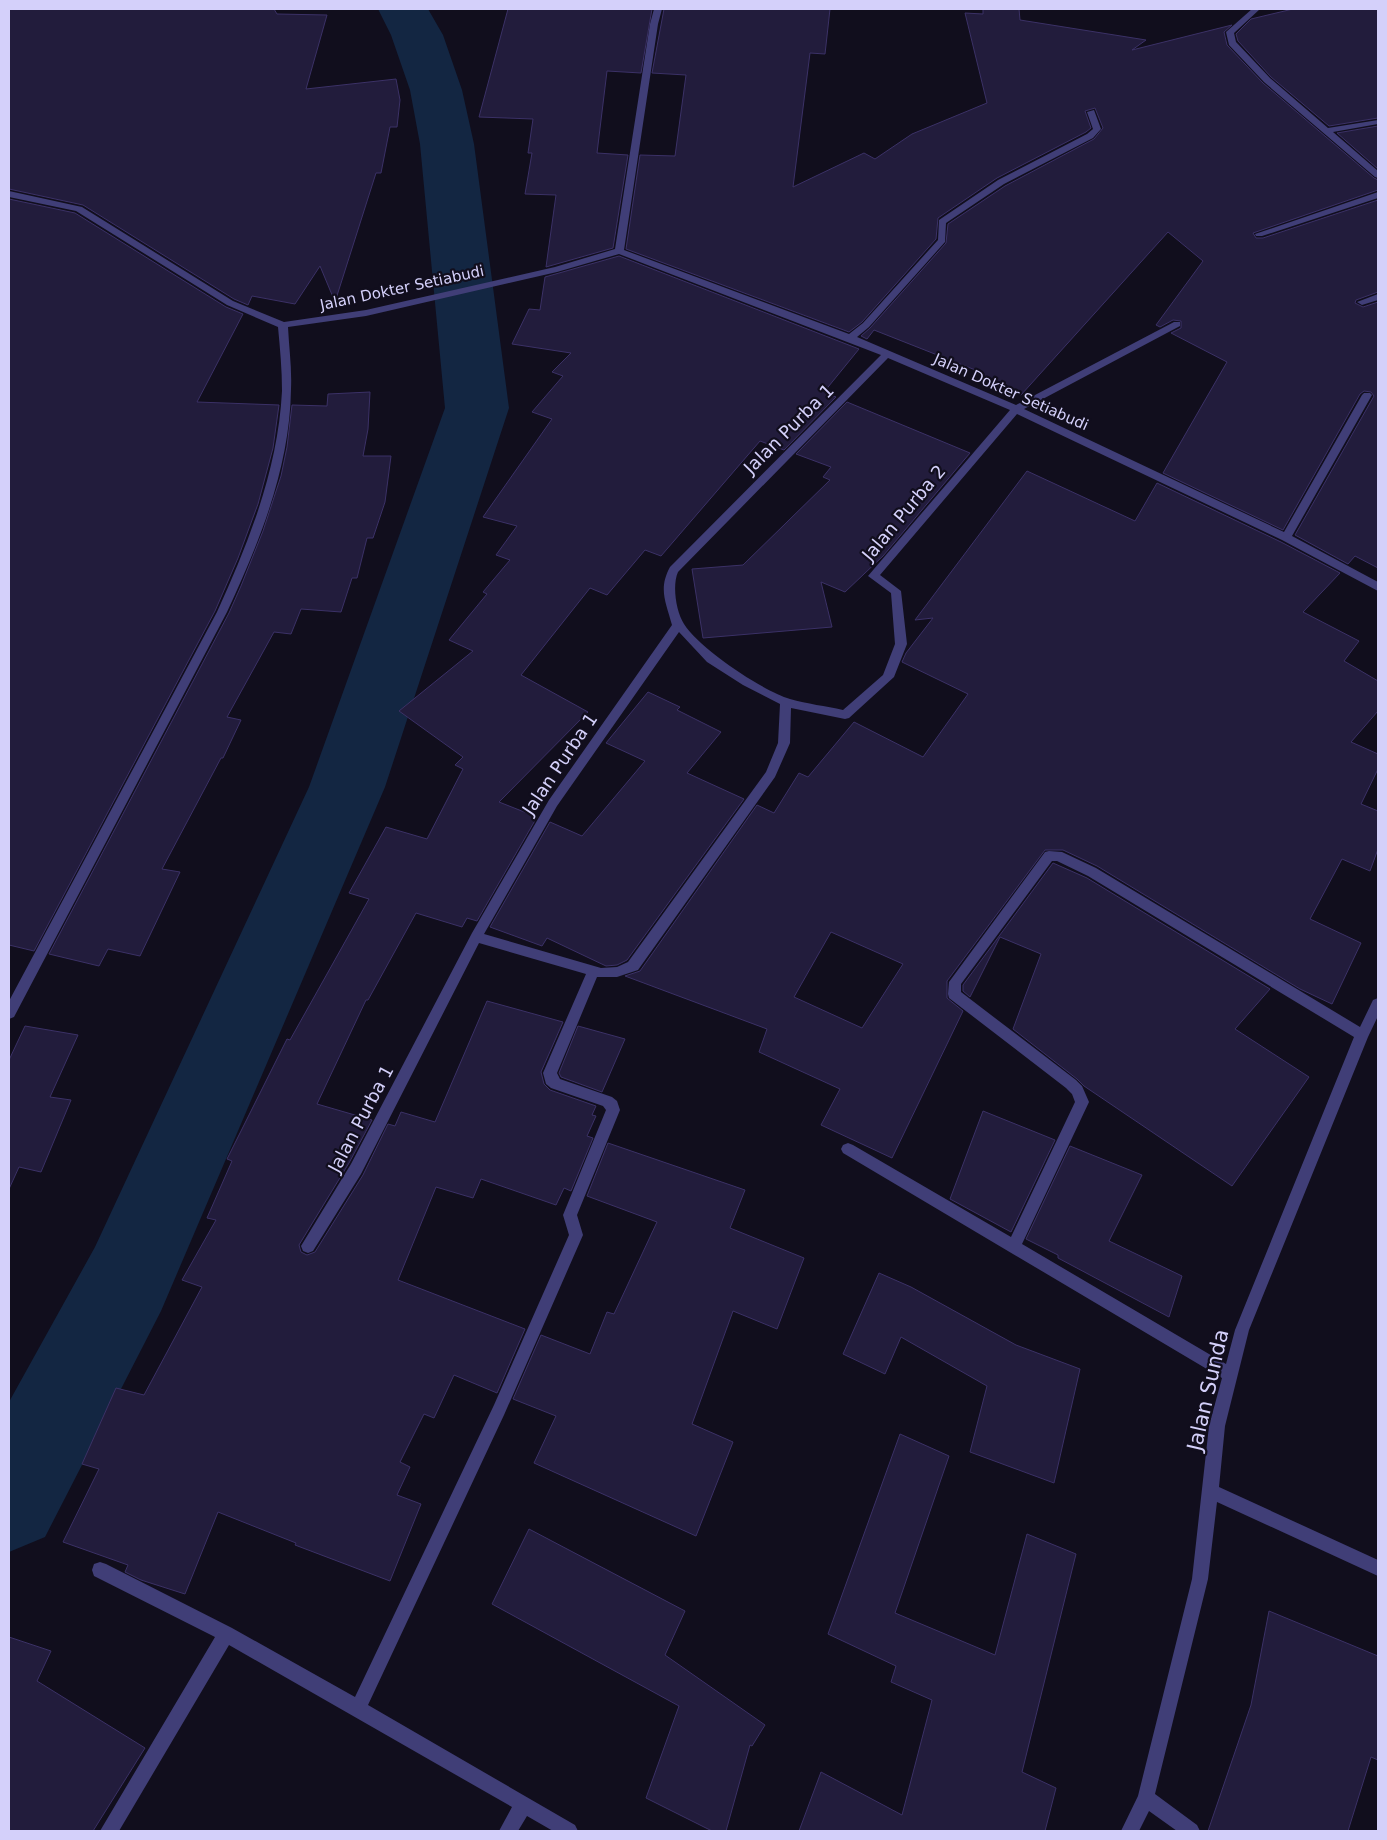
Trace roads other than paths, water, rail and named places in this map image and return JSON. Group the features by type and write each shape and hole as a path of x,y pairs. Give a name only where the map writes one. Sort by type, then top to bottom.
{"street":[{"path":"619,251 658,9"},
{"path":"1256,9 1230,32 1232,43 1267,80 1378,175"},
{"path":"850,338 866,325 942,240 942,222 1001,182 1090,136 1097,129 1091,112"},
{"path":"1326,132 1378,122"},
{"path":"9,194 79,209 230,303 283,325 287,396 284,423 269,494 249,555 222,612 9,1013"},
{"path":"1259,234 1378,195"},
{"name":"Jalan Dokter Setiabudi","path":"283,325 366,313 557,269 619,251 850,338 1016,409 1286,537 1378,587"},
{"path":"1362,302 1378,297"},
{"path":"1016,409 1177,324"},
{"name":"Jalan Purba 1","path":"308,1246 356,1169 476,937 553,803 678,625 668,589 669,580 674,570 888,354"},
{"path":"1286,537 1367,395"},
{"name":"Jalan Purba 2","path":"786,702 845,715 888,677 901,644 896,591 873,576 1016,409"},
{"path":"476,937 608,974 633,966 771,774 784,743 786,702 730,672 711,659 678,625"},
{"path":"1014,1246 1082,1102 1078,1090 958,997 954,990 955,982 1050,856 1058,856 1092,872 1362,1035"},
{"path":"358,1708 499,1410 576,1235 570,1215 613,1110 612,1105 607,1101 556,1084 551,1080 550,1073 594,970"},
{"name":"Jalan Sunda","path":"1130,1831 1146,1798 1200,1579 1217,1426 1242,1330 1362,1035 1378,1004"},
{"path":"848,1149 1230,1374"},
{"path":"1211,1490 1378,1568"},
{"path":"100,1570 226,1634 358,1708 569,1831"},
{"path":"109,1831 226,1634"},
{"path":"1146,1798 1191,1831"},
{"path":"508,1831 524,1804"}],"waterway":[{"path":"9,1501 128,1279 347,787 477,408 447,144 436,90 417,35 403,9"}]}
